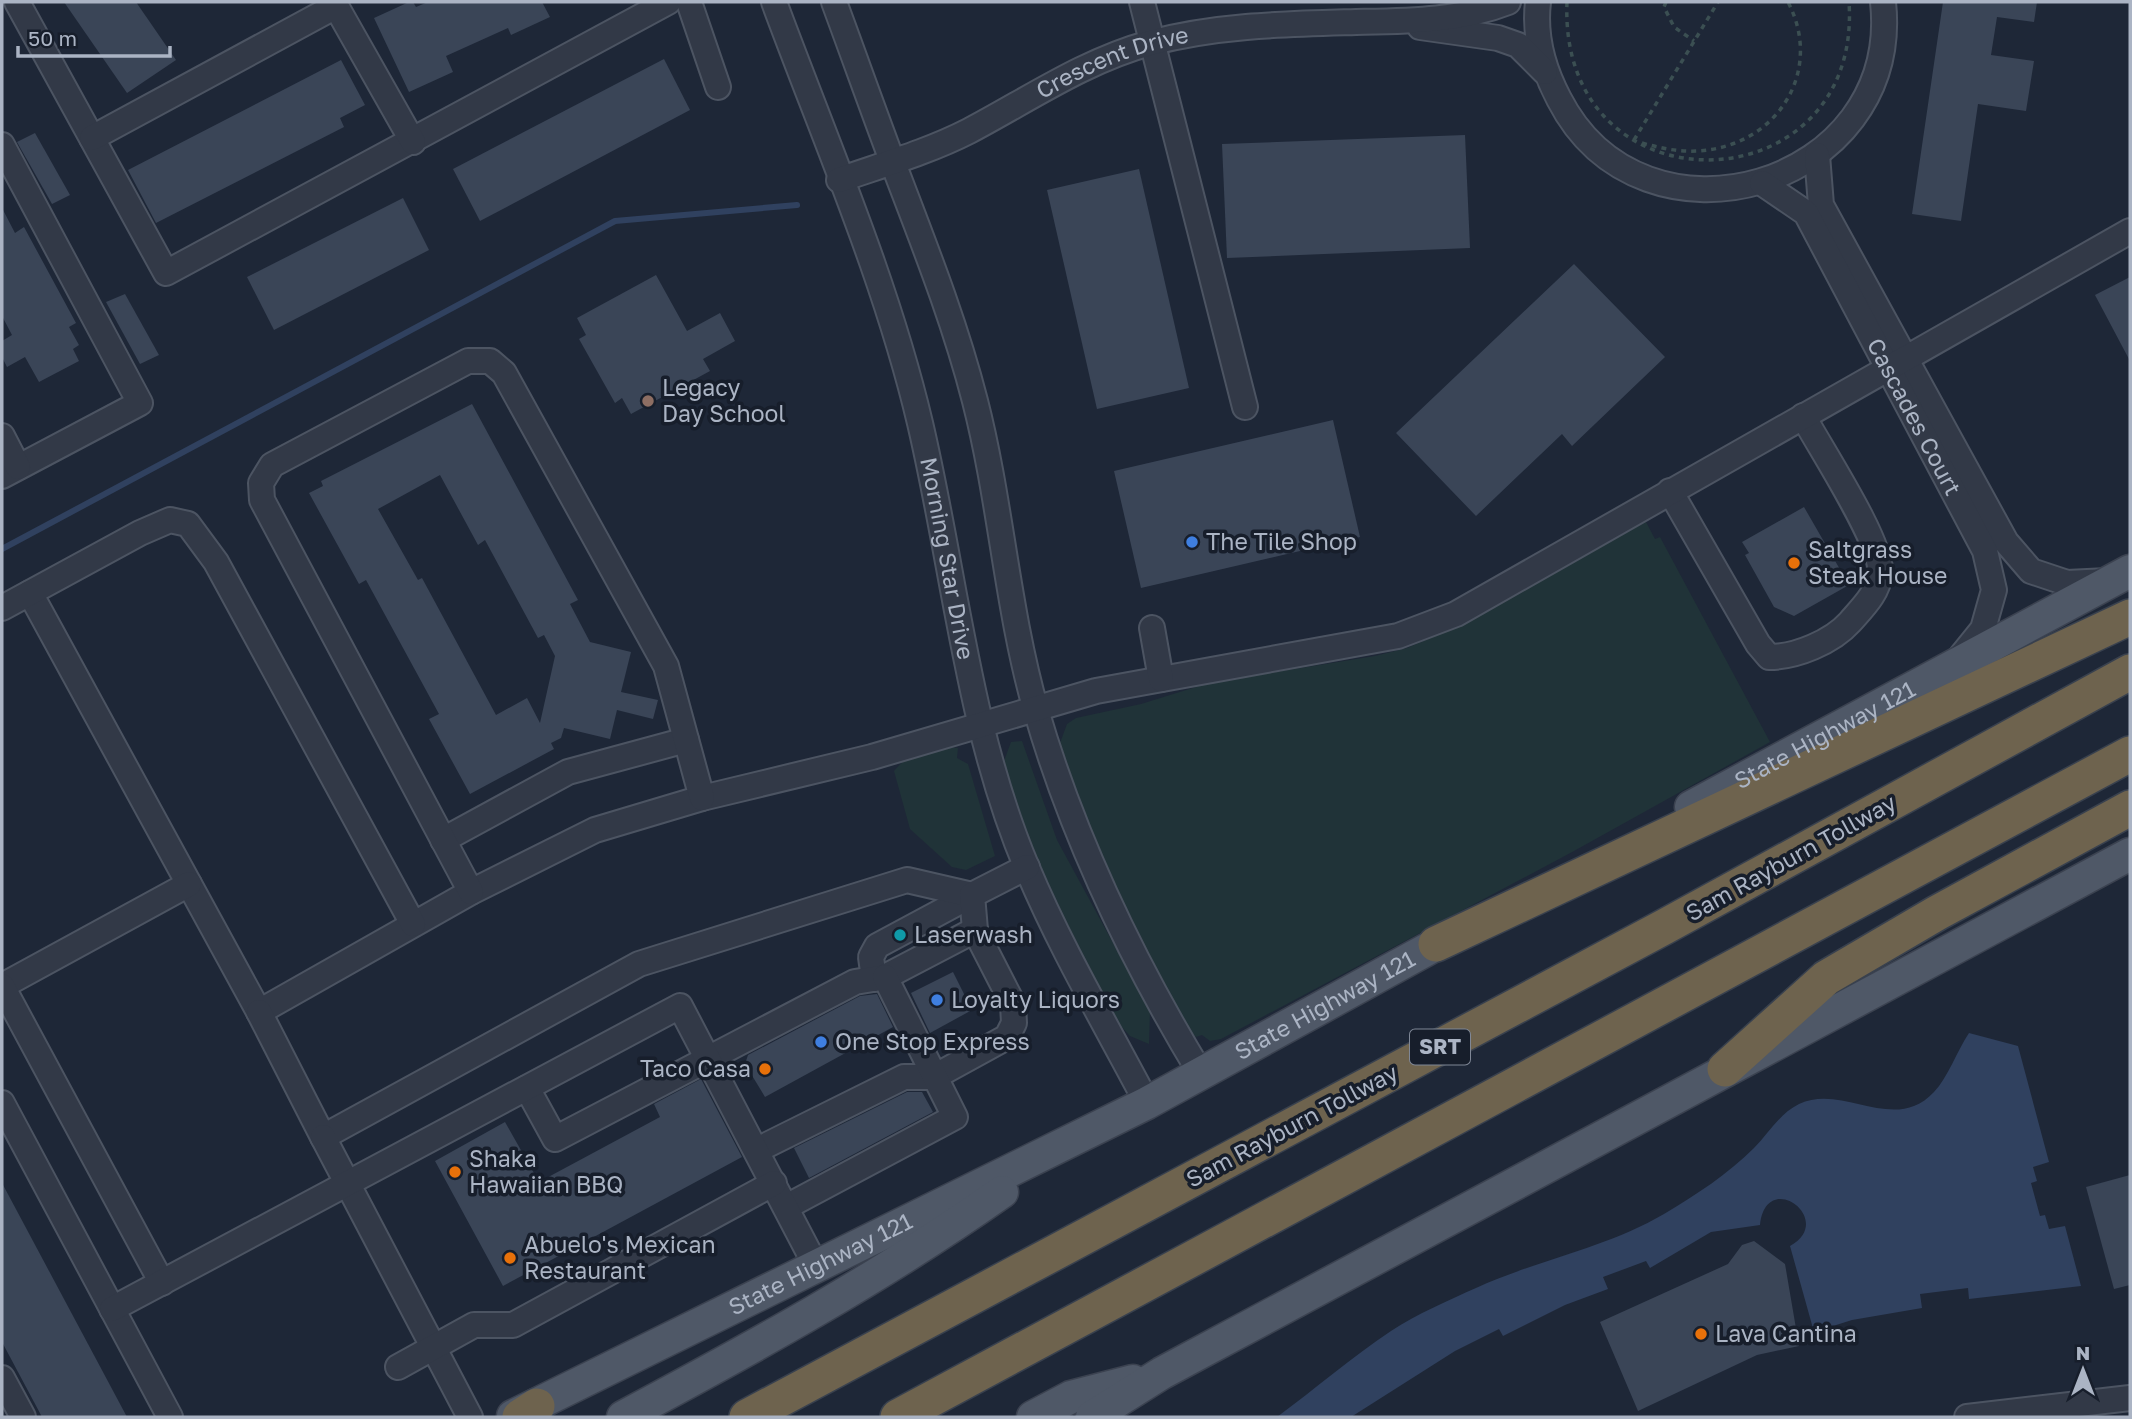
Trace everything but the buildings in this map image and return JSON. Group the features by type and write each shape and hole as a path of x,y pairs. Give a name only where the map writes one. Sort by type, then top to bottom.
{"highway":[{"path":"1436,944 2130,617"},
{"name":"Sam Rayburn Tollway","path":"747,1417 1652,934 2130,672"},
{"path":"898,1417 2130,754"},
{"path":"1725,1069 1826,978 2130,808"}],"main road":[{"name":"State Highway 121","path":"522,1413 1147,1103 1436,944 2121,576"},
{"path":"1092,1417 1162,1373 2130,853"},
{"path":"623,1417 774,1336 919,1251 1083,1135"},
{"path":"1033,1417 1071,1397 1162,1373"}],"street":[{"path":"17,2 166,273 668,2"},
{"path":"689,2 718,87"},
{"name":"Morning Star Drive","path":"774,2 886,307 919,422 980,724 1027,867 1081,981 1147,1103"},
{"path":"834,2 942,289 975,401 1036,709 1069,809 1109,902 1163,1011 1200,1074"},
{"path":"1142,2 1150,43 1245,407"},
{"name":"Crescent Drive","path":"839,180 892,162 967,131 1032,93 1107,58 1150,43 1269,25 1406,23 1479,11 1508,2"},
{"path":"1538,2 1536,19 1545,72 1569,120 1607,158 1655,182 1708,191 1762,183 1791,172 1817,155 1845,127 1867,94 1880,58 1885,19 1883,2"},
{"path":"92,138 336,6 413,142"},
{"name":"Crescent Drive","path":"1406,23 1457,34 1499,38 1518,45 1545,72"},
{"path":"2,145 140,403 10,471 2,436"},
{"name":"Cascades Court","path":"1817,155 1821,205 1985,551 1994,590 1983,629 1951,669"},
{"name":"Cascades Court","path":"1762,183 1805,212 2006,542 2031,571 2067,583 2121,576"},
{"path":"259,1012 471,892 595,830 702,798 872,757 1096,691 1398,636 1427,627 1456,614 2130,231"},
{"path":"471,892 262,500 261,483 272,465 468,361 490,361 504,373 666,666 702,798"},
{"path":"1670,491 1758,644 1769,657 1788,657 1842,632 1878,587 1881,569 1873,541 1803,416"},
{"path":"2,608 140,533 170,520 188,524 216,562 413,924"},
{"path":"30,593 259,1012 346,1185 470,1417"},
{"path":"1152,628 1161,679"},
{"path":"443,841 568,772 686,740"},
{"path":"786,1207 955,1117 871,957 877,946 1027,867"},
{"path":"323,1137 639,964 907,880 972,895"},
{"path":"162,1283 3,986 189,884"},
{"path":"757,1150 904,1077 933,1077 1003,1041 1014,1023 1013,1004 975,930 972,895"},
{"path":"527,1088 555,1139 855,982 880,978 975,930"},
{"path":"112,1309 680,1006 816,1266"},
{"path":"2,1103 170,1417"},
{"path":"398,1367 474,1325 513,1325 774,1183"},
{"path":"2,1378 23,1417"},
{"path":"1967,1417 2130,1398"}],"path":[{"path":"1567,2 1567,39 1571,59 1604,117 1618,132 1665,156 1697,161 1728,160 1777,144 1818,108 1833,88 1849,41 1849,2"},
{"path":"1666,2 1664,7 1674,27 1694,41"},
{"path":"1634,140 1718,2"},
{"path":"1634,140 1664,149 1697,151 1749,136 1769,121 1787,102 1798,80 1802,51 1799,23 1788,2"}],"green space":[{"path":"1646,522 1655,539 1660,537 1770,742 1574,851 1221,1039 1210,1041 1202,1035 1196,1037 1187,1029 1123,911 1079,807 1060,743 1067,724 1076,718 1141,704 1209,683 1375,656 1407,648 1440,634"},
{"path":"1022,741 1057,840 1150,1011 1149,1044 1130,1036 1117,1022 1084,964 1035,853 1006,775 1004,761 1011,742"},
{"path":"949,747 958,748 957,758 968,764 995,856 966,870 952,867 910,829 894,771 906,758"}],"water":[{"path":"1969,1033 2018,1046 2049,1162 2033,1167 2037,1181 2031,1183 2040,1216 2045,1215 2049,1229 2065,1226 2081,1286 1969,1299 1968,1288 1920,1294 1922,1308 1852,1320 1814,1332 1790,1246 1802,1235 1806,1224 1803,1213 1795,1204 1785,1199 1774,1200 1765,1208 1760,1225 1711,1232 1650,1268 1646,1261 1603,1277 1608,1289 1565,1305 1503,1336 1499,1329 1455,1351 1351,1417 1277,1417 1376,1341 1422,1313 1499,1278 1619,1236 1664,1214 1733,1167 1780,1118 1799,1104 1816,1099 1833,1099 1886,1109 1902,1109 1919,1104 1939,1086"}],"waterway":[{"path":"2,549 615,221 797,205"}],"place":[{"name":"Legacy Day School","path":"648,401"},
{"name":"The Tile Shop","path":"1192,542"},
{"name":"Saltgrass Steak House","path":"1794,563"},
{"name":"Laserwash","path":"900,935"},
{"name":"Loyalty Liquors","path":"937,1000"},
{"name":"One Stop Express","path":"821,1042"},
{"name":"Taco Casa","path":"765,1069"},
{"name":"Shaka Hawaiian BBQ","path":"455,1172"},
{"name":"Abuelo's Mexican Restaurant","path":"510,1258"},
{"name":"Lava Cantina","path":"1701,1334"}]}
